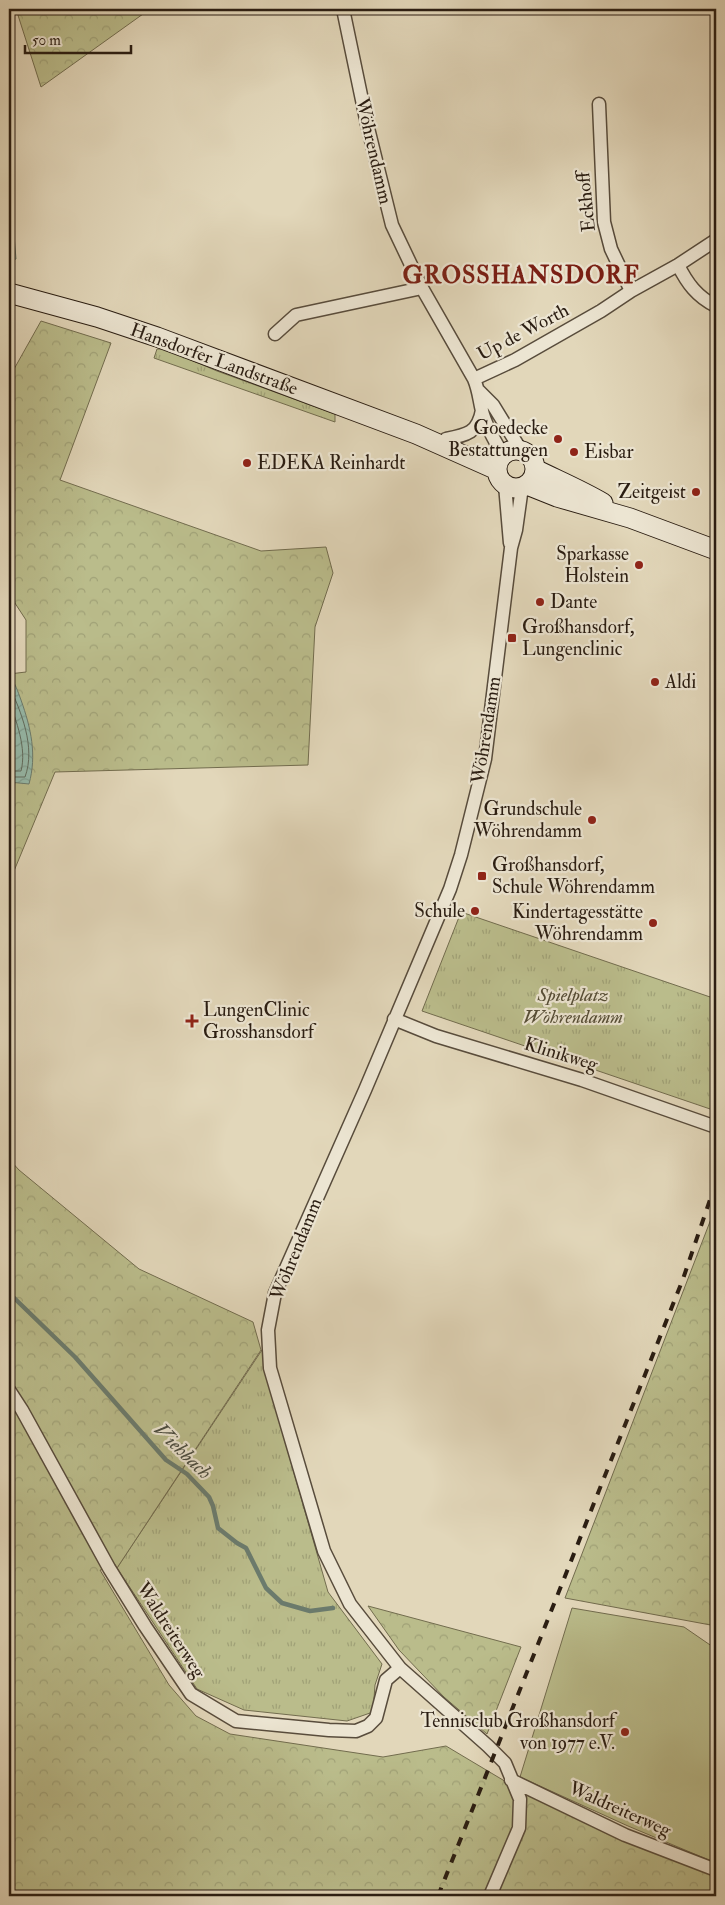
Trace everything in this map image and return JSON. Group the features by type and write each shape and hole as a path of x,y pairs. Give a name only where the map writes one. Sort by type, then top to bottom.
{"main road":[{"name":"Hansdorfer Landstraße","path":"9,293 97,317 157,337 416,434 513,473"},
{"name":"Hansdorfer Landstraße","path":"416,434 446,439 513,473"},
{"name":"Wöhrendamm","path":"513,473 532,460 522,452"},
{"path":"513,473 557,497 630,518 716,550"}],"street":[{"name":"Wöhrendamm","path":"343,9 367,124 392,225 422,288 477,385 493,405 522,452"},
{"name":"Eckhoff","path":"599,104 604,222 611,249 631,291"},
{"name":"Up de Worth","path":"477,385 515,360 601,311 716,240"},
{"path":"678,265 687,283 696,293 716,306"},
{"path":"275,334 296,315 422,288"},
{"name":"Wöhrendamm","path":"477,385 482,410 489,430 513,473 516,530 511,548"},
{"path":"446,439 469,434 480,422 482,410"},
{"name":"Wöhrendamm","path":"490,1896 518,1828 520,1799 504,1763 488,1746 400,1668 350,1604 324,1551 270,1368 268,1330 275,1292 365,1090 450,889 470,825 485,760 511,548 513,473"},
{"name":"Klinikweg","path":"394,1019 436,1036 582,1080 716,1127"},
{"name":"Waldreiterweg","path":"9,1390 110,1568 145,1626 191,1694 236,1721 356,1731 368,1726 376,1718 386,1680 400,1668"},
{"name":"Waldreiterweg","path":"510,1780 625,1835 716,1870"}],"green space":[{"path":"16,9 150,9 41,87"},
{"path":"41,321 111,343 60,480 261,551 326,547 333,573 315,627 308,765 55,772 9,883 9,674 26,672 26,620 9,594 9,378"},
{"path":"157,349 165,349 217,371 335,414 335,422 154,358"},
{"name":"Spielplatz Wöhrendamm","path":"461,912 716,999 716,1111 422,1011"},
{"path":"9,1159 19,1170 139,1269 253,1322 261,1350 117,1568 100,1570 169,1685 196,1716 230,1734 383,1757 446,1746 513,1786 716,1876 716,1896 9,1896"},
{"path":"716,1206 716,1626 565,1598"},
{"path":"262,1350 268,1382 328,1592 382,1664 375,1685 373,1712 347,1721 244,1710 197,1689 117,1568"},
{"path":"368,1606 521,1647 487,1734 444,1697 399,1650"},
{"name":"Tennisclub Großhansdorf von 1977 e.V.","path":"572,1608 684,1627 716,1649 716,1863 520,1777"}],"water":[{"path":"9,175 16,259 9,262"},
{"path":"9,676 19,694 30,731 33,763 29,784 9,782"}],"waterway":[{"name":"Viehbach","path":"9,1293 75,1357 166,1460 187,1474 209,1497 218,1528 246,1548 266,1588 282,1603 310,1611 333,1608"}],"railway":[{"path":"438,1896 683,1279 716,1182"}],"place":[{"name":"Goedecke Bestattungen","path":"558,439"},
{"name":"Eisbar","path":"574,452"},
{"name":"EDEKA Reinhardt","path":"247,463"},
{"name":"Zeitgeist","path":"696,492"},
{"name":"Sparkasse Holstein","path":"639,565"},
{"name":"Dante","path":"540,602"},
{"name":"Großhansdorf, Lungenclinic","path":"512,638"},
{"name":"Aldi","path":"655,682"},
{"name":"Grundschule Wöhrendamm","path":"592,820"},
{"name":"Großhansdorf, Schule Wöhrendamm","path":"482,876"},
{"name":"Schule","path":"475,911"},
{"name":"Kindertagesstätte Wöhrendamm","path":"653,923"},
{"name":"LungenClinic Grosshansdorf","path":"192,1021"},
{"name":"Tennisclub Großhansdorf von 1977 e.V.","path":"625,1732"}],"district":[{"name":"GROSSHANSDORF","path":"521,275"}]}
